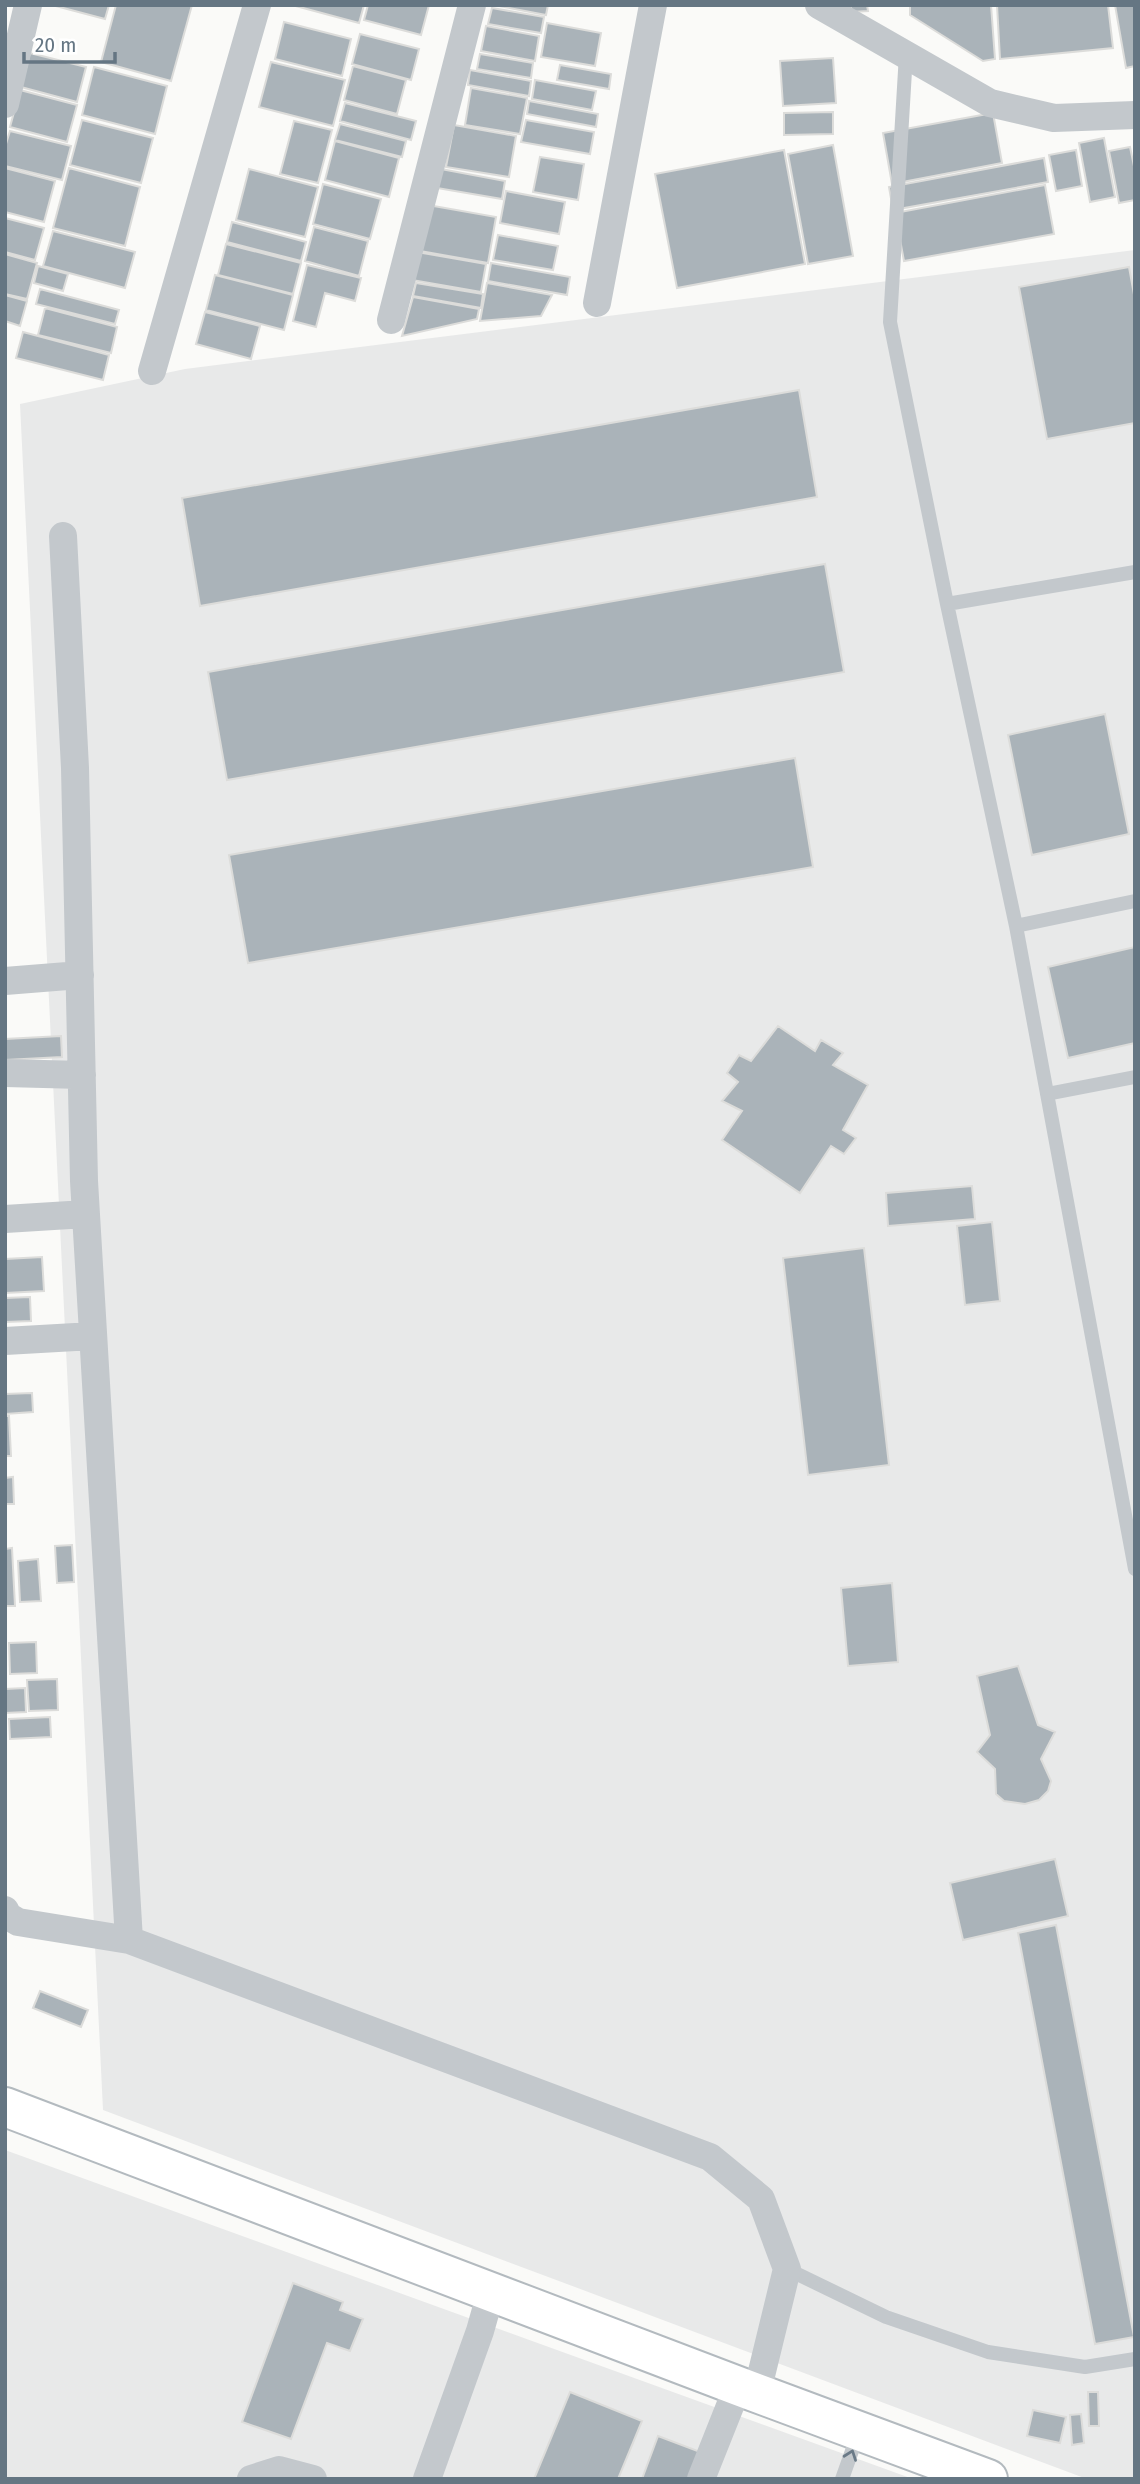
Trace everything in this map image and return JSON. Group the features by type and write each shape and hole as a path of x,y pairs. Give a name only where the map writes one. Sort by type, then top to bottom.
{"street":[{"path":"5,104 28,5"},
{"path":"152,370 257,5"},
{"path":"391,320 472,5"},
{"path":"597,303 653,5"},
{"path":"819,5 990,103 1054,118 1135,115"},
{"path":"63,536 75,768 86,1214 128,1940"},
{"path":"5,981 80,975"},
{"path":"5,1073 82,1075"},
{"path":"5,1219 86,1214"},
{"path":"5,1341 93,1336"},
{"path":"5,1910 8,1916 18,1922 128,1940 710,2157 761,2199 787,2269 748,2389 701,2479"},
{"path":"5,2107 988,2479"},
{"path":"427,2479 480,2331 491,2292"},
{"path":"251,2479 279,2470 313,2479"}],"lane":[{"path":"906,54 890,322 1016,926 1135,1569"},
{"path":"947,604 1135,572"},
{"path":"1016,926 1135,901"},
{"path":"1047,1094 1135,1077"},
{"path":"787,2269 886,2317 988,2352 1084,2367 1135,2359"},
{"path":"842,2479 860,2430"}],"shaded area":[{"path":"1135,250 1135,2479 1087,2479 103,2110 20,404 185,369"},
{"path":"5,2150 913,2479 5,2479"}],"building":[{"path":"52,5 109,5 105,19"},
{"path":"116,5 192,5 171,81 101,62"},
{"path":"292,5 364,5 359,23"},
{"path":"368,5 429,5 421,35 364,20"},
{"path":"494,5 548,5 546,15"},
{"path":"851,5 867,5 868,11 851,12"},
{"path":"910,5 991,5 995,59 983,61 910,15"},
{"path":"997,5 1108,5 1113,48 1000,59"},
{"path":"1115,5 1135,5 1135,66 1126,68"},
{"path":"492,8 544,17 541,33 488,24"},
{"path":"284,22 351,39 342,76 275,59"},
{"path":"547,23 601,33 595,66 541,57"},
{"path":"486,26 539,36 535,61 481,51"},
{"path":"360,34 419,49 411,80 352,64"},
{"path":"30,53 86,67 77,102 21,87"},
{"path":"480,54 533,63 531,78 477,69"},
{"path":"833,58 836,103 783,106 780,61"},
{"path":"271,62 345,80 333,126 259,107"},
{"path":"560,65 611,74 609,89 557,80"},
{"path":"353,66 406,80 397,114 344,100"},
{"path":"94,67 167,86 155,134 82,115"},
{"path":"470,70 531,81 529,96 468,85"},
{"path":"535,80 596,91 592,110 532,99"},
{"path":"471,88 527,98 520,134 465,125"},
{"path":"20,90 77,105 67,142 10,127"},
{"path":"529,101 598,114 596,127 527,114"},
{"path":"345,103 416,121 411,140 340,121"},
{"path":"833,112 833,134 784,135 784,113"},
{"path":"993,113 1002,163 892,184 883,133"},
{"path":"82,120 153,138 141,183 70,165"},
{"path":"526,120 594,132 590,154 521,142"},
{"path":"294,121 332,130 318,183 280,174"},
{"path":"340,124 406,141 402,157 335,140"},
{"path":"454,125 516,136 509,177 446,167"},
{"path":"10,131 71,146 62,180 5,166 5,147"},
{"path":"1104,138 1115,197 1090,202 1079,143"},
{"path":"335,141 399,158 389,197 325,180"},
{"path":"833,145 853,256 808,264 788,154"},
{"path":"1130,147 1135,171 1135,200 1119,203 1109,151"},
{"path":"784,150 805,264 677,288 655,174"},
{"path":"1076,150 1082,186 1056,191 1049,155"},
{"path":"540,157 584,164 578,200 533,192"},
{"path":"1044,158 1048,182 893,210 889,187"},
{"path":"5,168 55,181 44,222 5,212"},
{"path":"69,168 140,187 125,246 53,228"},
{"path":"249,169 318,187 305,237 236,220"},
{"path":"441,169 505,181 502,199 437,188"},
{"path":"323,184 381,199 370,239 313,224"},
{"path":"1045,185 1054,234 904,261 895,213"},
{"path":"506,191 565,202 559,234 500,223"},
{"path":"428,205 496,217 488,263 420,251"},
{"path":"5,218 44,228 35,260 5,252"},
{"path":"232,222 306,242 301,261 227,242"},
{"path":"314,227 368,241 359,276 305,261"},
{"path":"53,231 135,252 125,288 43,266"},
{"path":"498,235 558,246 553,270 493,260"},
{"path":"226,244 301,263 293,294 218,275"},
{"path":"417,252 486,264 481,292 412,280"},
{"path":"5,254 37,263 27,299 5,294"},
{"path":"491,263 570,277 567,295 488,281"},
{"path":"307,265 361,278 355,301 325,293 316,327 293,321"},
{"path":"38,266 68,274 63,291 34,283"},
{"path":"1129,267 1135,300 1135,423 1047,439 1019,287"},
{"path":"215,275 293,295 284,330 206,310"},
{"path":"416,283 483,294 481,308 413,296"},
{"path":"487,283 552,295 541,316 480,321"},
{"path":"40,289 119,310 115,324 36,304"},
{"path":"5,295 27,301 20,326 5,321"},
{"path":"413,297 479,309 477,319 402,336"},
{"path":"45,308 117,327 111,353 38,335"},
{"path":"205,312 260,326 251,359 196,344"},
{"path":"23,332 109,355 103,380 16,358"},
{"path":"799,390 817,497 200,606 182,498"},
{"path":"825,564 844,672 227,780 208,672"},
{"path":"1105,714 1129,834 1032,855 1008,735"},
{"path":"795,758 813,867 248,963 229,855"},
{"path":"1135,947 1135,1043 1068,1058 1048,967"},
{"path":"778,1026 815,1051 821,1040 843,1053 833,1065 868,1085 843,1130 856,1138 844,1154 831,1146 800,1193 722,1140 742,1111 722,1101 738,1082 727,1073 739,1055 751,1061"},
{"path":"61,1036 62,1057 5,1060 5,1039"},
{"path":"972,1186 975,1219 888,1226 886,1193"},
{"path":"992,1222 1000,1301 965,1305 957,1226"},
{"path":"864,1248 889,1465 808,1475 783,1258"},
{"path":"42,1257 44,1291 5,1293 5,1259"},
{"path":"30,1297 31,1321 5,1322 5,1298"},
{"path":"32,1393 33,1412 5,1414 5,1394"},
{"path":"5,1416 9,1416 11,1456 5,1456"},
{"path":"13,1477 14,1504 5,1504 5,1478"},
{"path":"72,1545 74,1582 57,1583 55,1546"},
{"path":"12,1548 15,1606 5,1606 5,1549"},
{"path":"38,1559 41,1601 20,1602 18,1561"},
{"path":"892,1583 898,1662 848,1666 841,1588"},
{"path":"36,1642 37,1673 10,1674 9,1643"},
{"path":"1018,1666 1038,1725 1055,1732 1041,1759 1051,1781 1048,1791 1039,1800 1025,1804 1004,1801 996,1794 995,1769 977,1752 990,1735 977,1676"},
{"path":"57,1679 58,1710 29,1711 27,1680"},
{"path":"25,1688 26,1712 5,1713 5,1689"},
{"path":"50,1717 51,1737 10,1739 9,1719"},
{"path":"1055,1859 1068,1916 963,1940 950,1883"},
{"path":"1056,1925 1134,2337 1095,2344 1018,1933"},
{"path":"40,1991 88,2010 81,2027 33,2008"},
{"path":"293,2283 343,2302 340,2310 363,2319 350,2351 327,2343 291,2439 242,2422"},
{"path":"570,2392 642,2421 618,2479 534,2479"},
{"path":"1088,2392 1098,2392 1099,2426 1089,2426"},
{"path":"1033,2410 1066,2417 1060,2443 1027,2436"},
{"path":"1081,2414 1084,2443 1072,2445 1070,2415"},
{"path":"658,2436 703,2453 693,2479 642,2479"}]}
